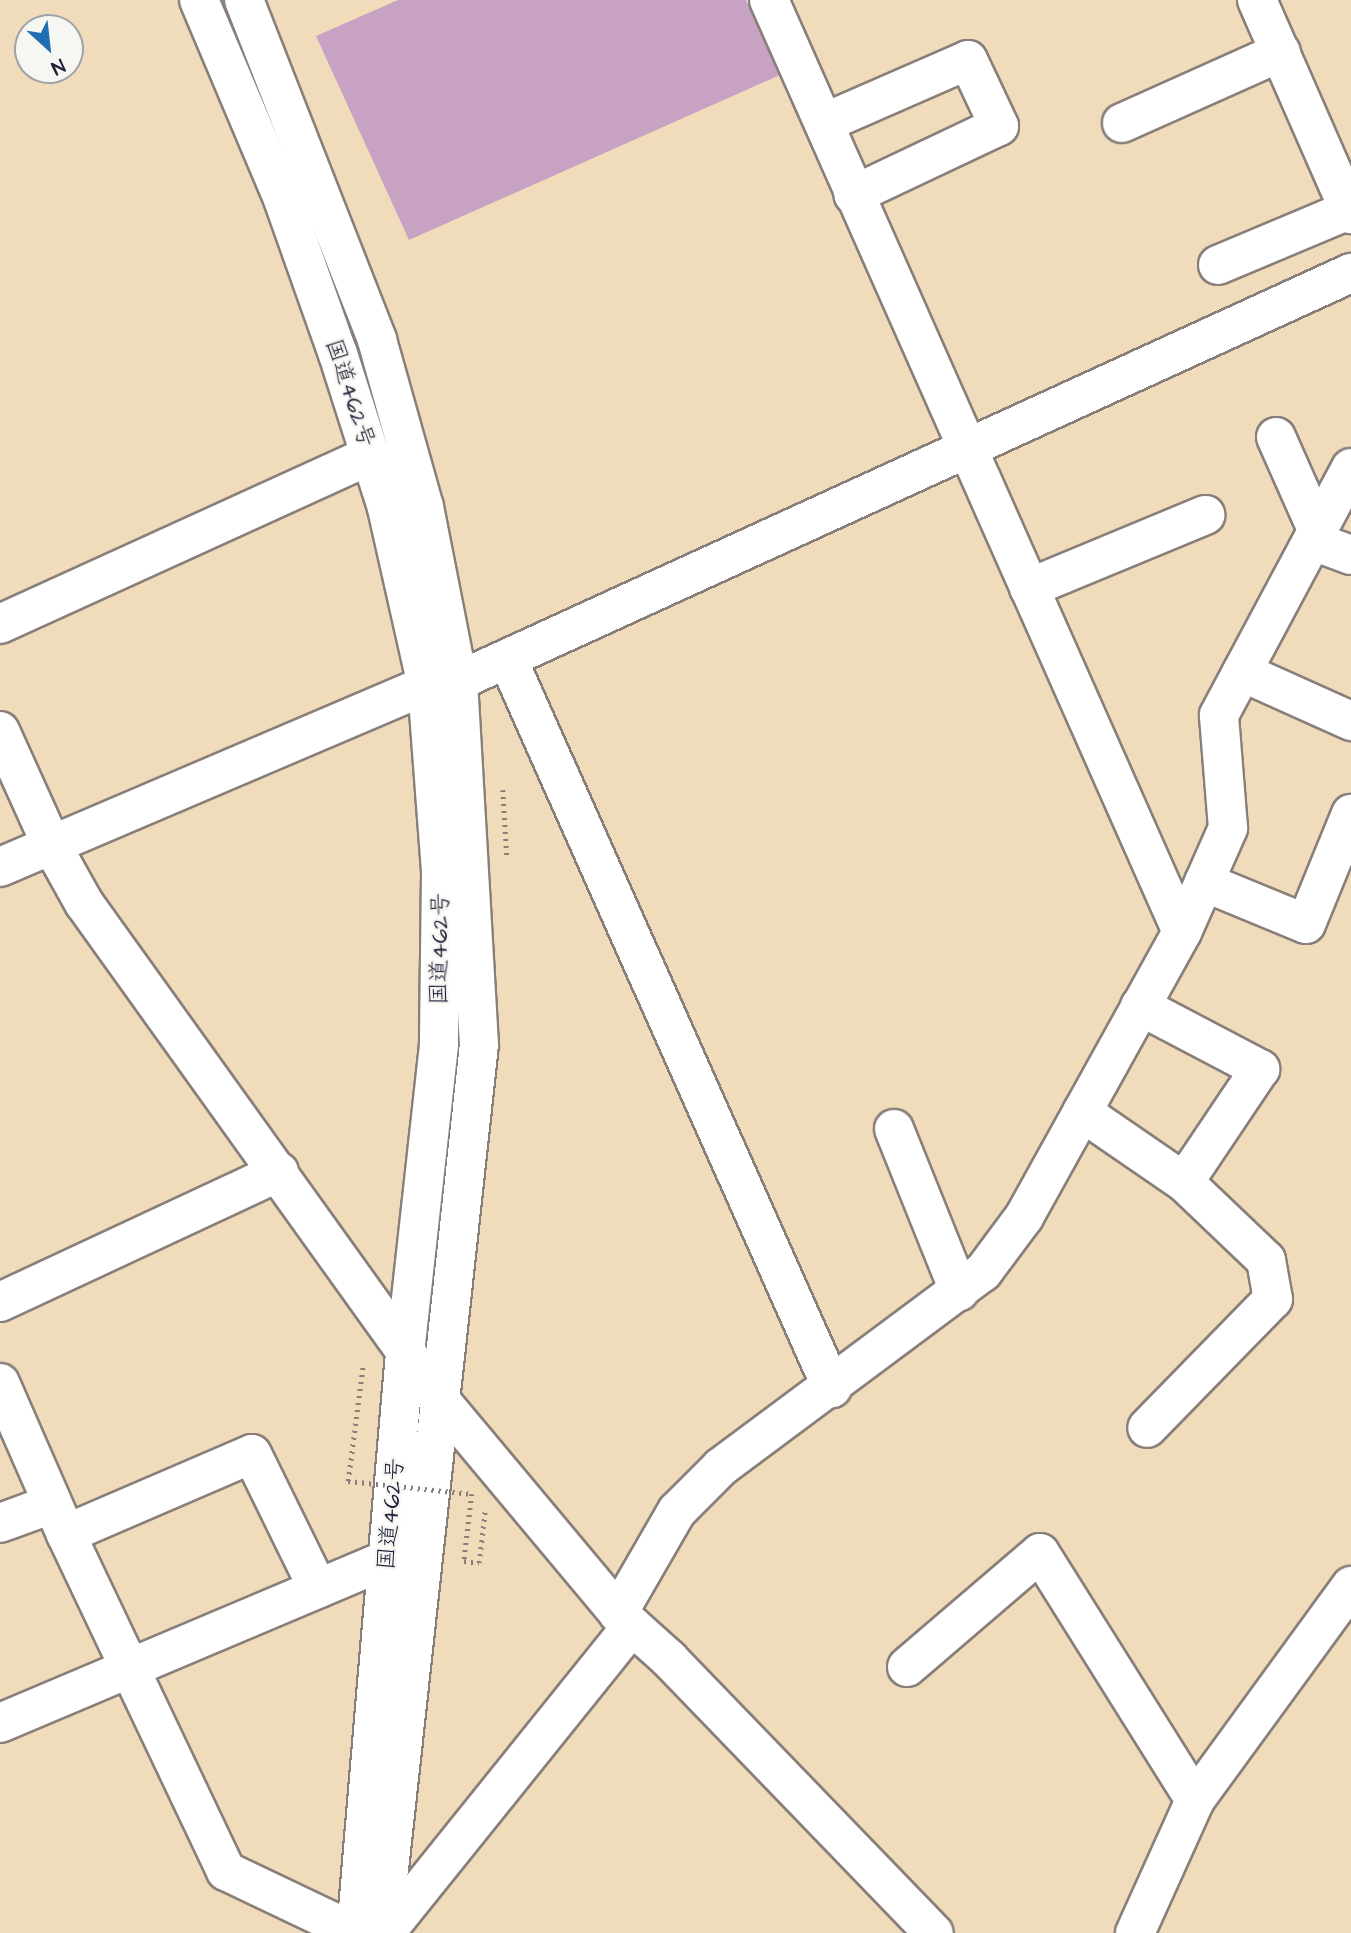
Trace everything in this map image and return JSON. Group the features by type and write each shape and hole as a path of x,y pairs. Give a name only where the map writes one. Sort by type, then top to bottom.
{"main road":[{"name":"国道462号","path":"200,0 283,199 370,455 442,683 439,1045 405,1353 356,1933"},
{"name":"国道462号","path":"244,0 377,340 424,507 479,1044 384,1933"},
{"path":"769,0 853,195 1182,932"},
{"path":"1218,265 1350,212 1258,0"},
{"path":"1122,123 1281,52"},
{"path":"824,123 968,60 999,126 853,195"},
{"path":"0,867 442,683 508,660 1351,273"},
{"path":"1276,437 1315,536 1351,555"},
{"path":"0,624 370,455"},
{"path":"384,1933 625,1620 677,1511 722,1467 832,1388 983,1272 1024,1217 1182,932 1228,828 1219,715 1351,468"},
{"path":"1029,588 1205,515"},
{"path":"508,660 832,1388"},
{"path":"1242,672 1351,721"},
{"path":"0,731 51,844 84,903 441,1401 625,1620 669,1659 934,1933"},
{"path":"1204,882 1306,925 1351,814"},
{"path":"1140,1006 1260,1069 1184,1182"},
{"path":"1082,1112 1184,1182 1266,1260 1273,1299 1147,1428"},
{"path":"894,1129 959,1291"},
{"path":"0,1301 279,1172"},
{"path":"0,1383 127,1666 226,1871 356,1933"},
{"path":"0,1522 59,1519 252,1454 318,1589"},
{"path":"0,1723 127,1666 426,1543"},
{"path":"907,1667 1040,1553 1195,1800"},
{"path":"1135,1933 1195,1800 1351,1587"}],"path":[{"path":"363,1365 348,1481 472,1494 464,1561 479,1563 485,1509"}],"building":[{"path":"398,0 746,0 780,75 409,240 316,36"}]}
